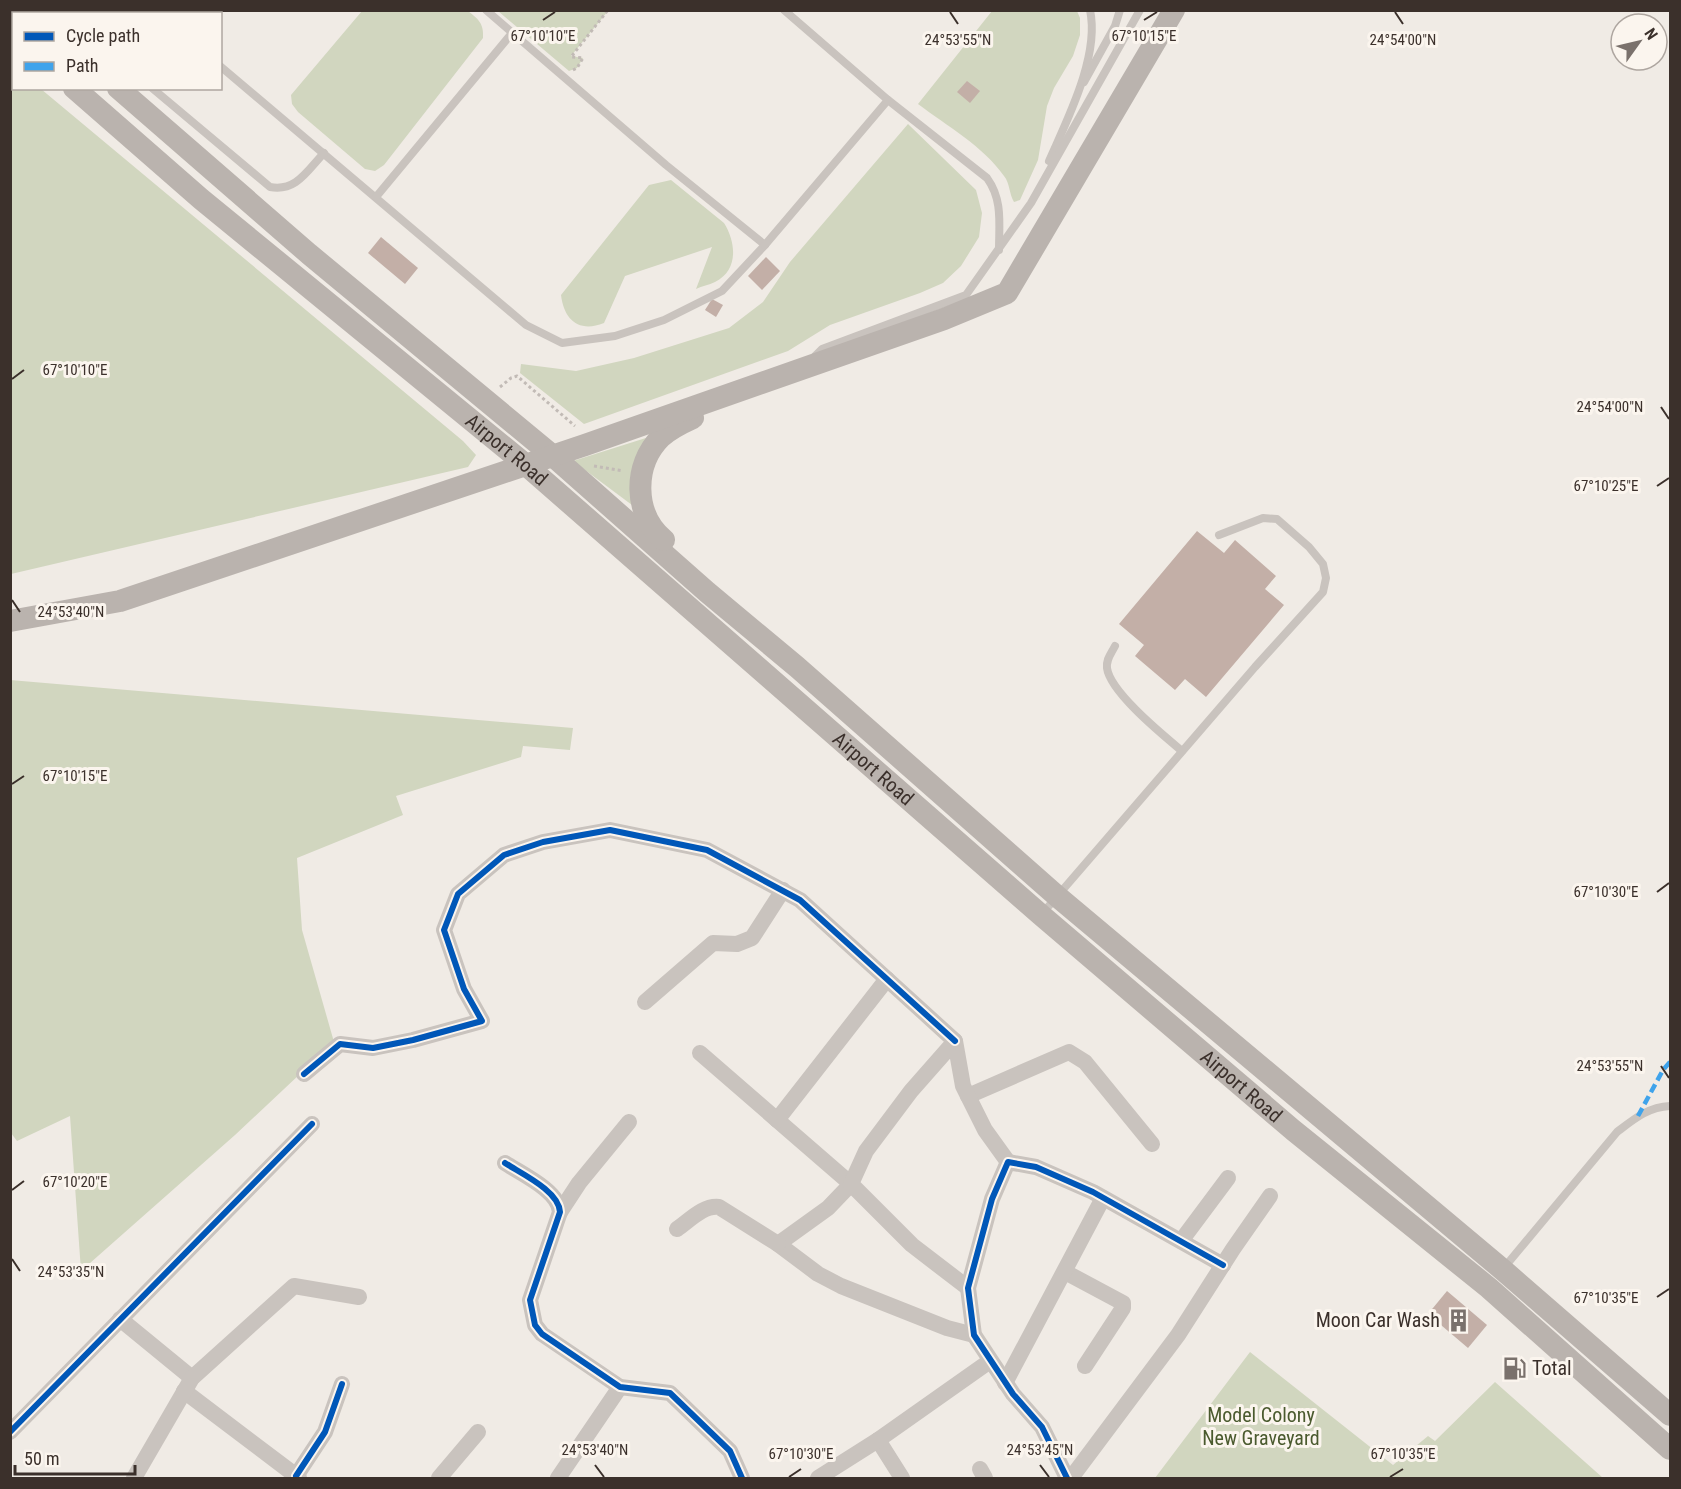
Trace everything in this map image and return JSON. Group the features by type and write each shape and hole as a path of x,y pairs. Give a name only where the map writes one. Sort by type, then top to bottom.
{"main road":[{"path":"10,621 120,601 553,456 944,319 1007,293 1174,10"},
{"name":"Airport Road","path":"76,90 201,199 525,465 1041,915 1293,1130 1489,1288 1671,1449"},
{"name":"Airport Road","path":"126,91 309,254 553,456 1058,897 1503,1270 1671,1415"},
{"path":"707,592 686,558 649,525 642,506 641,475 647,457 663,435 680,424 723,405 758,384"}],"street":[{"path":"304,1074 339,1044 373,1048 413,1040 482,1021 464,989 444,930 458,894 504,855 543,842 610,830 707,850 800,900 955,1041 963,1086 985,1130 1008,1162 1036,1167 1103,1198 1223,1265"},
{"path":"645,1002 713,943 736,944 752,938 783,890"},
{"path":"777,1120 887,979"},
{"path":"778,1244 828,1208 850,1184 866,1150 911,1091 955,1041"},
{"path":"968,1096 1069,1052 1085,1062 1152,1144"},
{"path":"700,1053 850,1184 912,1245 968,1288"},
{"path":"629,1122 579,1183 560,1212 530,1300 535,1324 542,1334 620,1387 670,1393 730,1451 742,1479"},
{"path":"10,1432 312,1124"},
{"path":"1008,1162 992,1199 968,1288 974,1335 1005,1383 1042,1427 1069,1479 1178,1335 1270,1196"},
{"path":"505,1163 550,1193 560,1205 560,1212"},
{"path":"1181,1241 1228,1178"},
{"path":"1005,1383 1103,1198"},
{"path":"676,1229 704,1209 719,1207 778,1244 818,1274 841,1286 947,1328 974,1335"},
{"path":"1065,1272 1123,1303 1123,1308 1085,1366"},
{"path":"134,1479 188,1385 294,1286 359,1297"},
{"path":"120,1319 188,1385 298,1477 325,1432 342,1384"},
{"path":"818,1479 990,1361"},
{"path":"558,1479 620,1387"},
{"path":"439,1479 478,1432"},
{"path":"878,1440 902,1479"}],"lane":[{"path":"486,10 666,165 765,245"},
{"path":"784,10 888,100 987,178 995,189 1000,203 999,250"},
{"path":"1078,93 1092,42 1090,10"},
{"path":"1031,203 1078,93 1115,26 1120,10"},
{"path":"801,369 822,349 966,295 1031,203 1140,10"},
{"path":"376,197 512,33"},
{"path":"222,68 526,325 562,343 615,336 664,320 722,291 765,245 888,100"},
{"path":"154,90 270,187 281,189 292,187 324,153"},
{"path":"1041,915 1255,667 1323,592 1326,579 1323,564 1309,547 1277,519 1263,518 1219,535"},
{"path":"1115,646 1107,659 1110,678 1116,688 1182,752"},
{"path":"1503,1270 1617,1132 1638,1116 1657,1107 1671,1106"}],"path":[{"path":"569,71 577,68 583,58 571,57 608,10"},
{"path":"497,391 506,381 517,376 575,426"},
{"path":"595,465 627,472"}],"green space":[{"path":"362,11 468,11 480,22 483,33 483,38 384,165 375,171 365,169 298,112 292,104 291,95"},
{"path":"498,11 608,11 571,56 583,58 577,68 569,71"},
{"path":"992,11 1077,11 1080,18 1080,35 1073,56 1054,88 1047,106 1038,160 1020,200 1014,202 1006,179 986,155 918,104"},
{"path":"10,63 12,64 12,90 42,90 463,441 476,455 468,467 11,574"},
{"path":"908,124 976,190 982,213 979,237 961,266 943,283 830,325 788,351 584,424 520,373 521,364 576,371 634,358 729,328 763,302 790,262"},
{"path":"671,180 724,223 733,247 732,263 728,270 715,282 696,289 712,247 625,276 604,323 587,326 574,322 565,311 561,295 649,185"},
{"path":"649,437 636,508 573,461"},
{"path":"10,680 573,728 570,750 523,746 521,757 396,796 403,815 297,858 302,930 334,1042 235,1135 81,1271 70,1116 17,1141 11,1133"},
{"name":"Model Colony New Graveyard","path":"1250,1352 1393,1465 1428,1436 1435,1441 1495,1382 1603,1478 1155,1478"}],"building":[{"path":"967,81 980,91 970,103 957,92"},
{"path":"381,237 418,268 405,284 368,253"},
{"path":"766,257 780,271 762,290 748,276"},
{"path":"712,299 723,305 716,317 705,310"},
{"path":"1197,531 1224,553 1235,540 1276,576 1265,589 1284,605 1206,697 1185,679 1175,690 1135,656 1144,645 1119,624"},
{"name":"Moon Car Wash","path":"1447,1291 1487,1325 1468,1348 1428,1314"}],"marked path":[{"path":"1638,1116 1663,1070 1670,1062"}],"cycle path":[{"path":"304,1074 340,1044 373,1048 413,1040 482,1021 464,989 444,930 458,894 504,855 543,842 610,830 707,850 800,900 955,1041"},
{"path":"10,1432 312,1124"},
{"path":"1067,1478 1042,1427 1013,1394 974,1335 968,1288 992,1199 1008,1162 1036,1167 1093,1192 1223,1265"},
{"path":"505,1163 547,1190 558,1204 560,1212 530,1300 535,1325 542,1334 620,1387 670,1393 730,1451 742,1478"},
{"path":"296,1476 325,1432 342,1384"}],"place":[{"name":"Moon Car Wash","path":"1458,1320"},
{"name":"Total","path":"1514,1368"}]}
